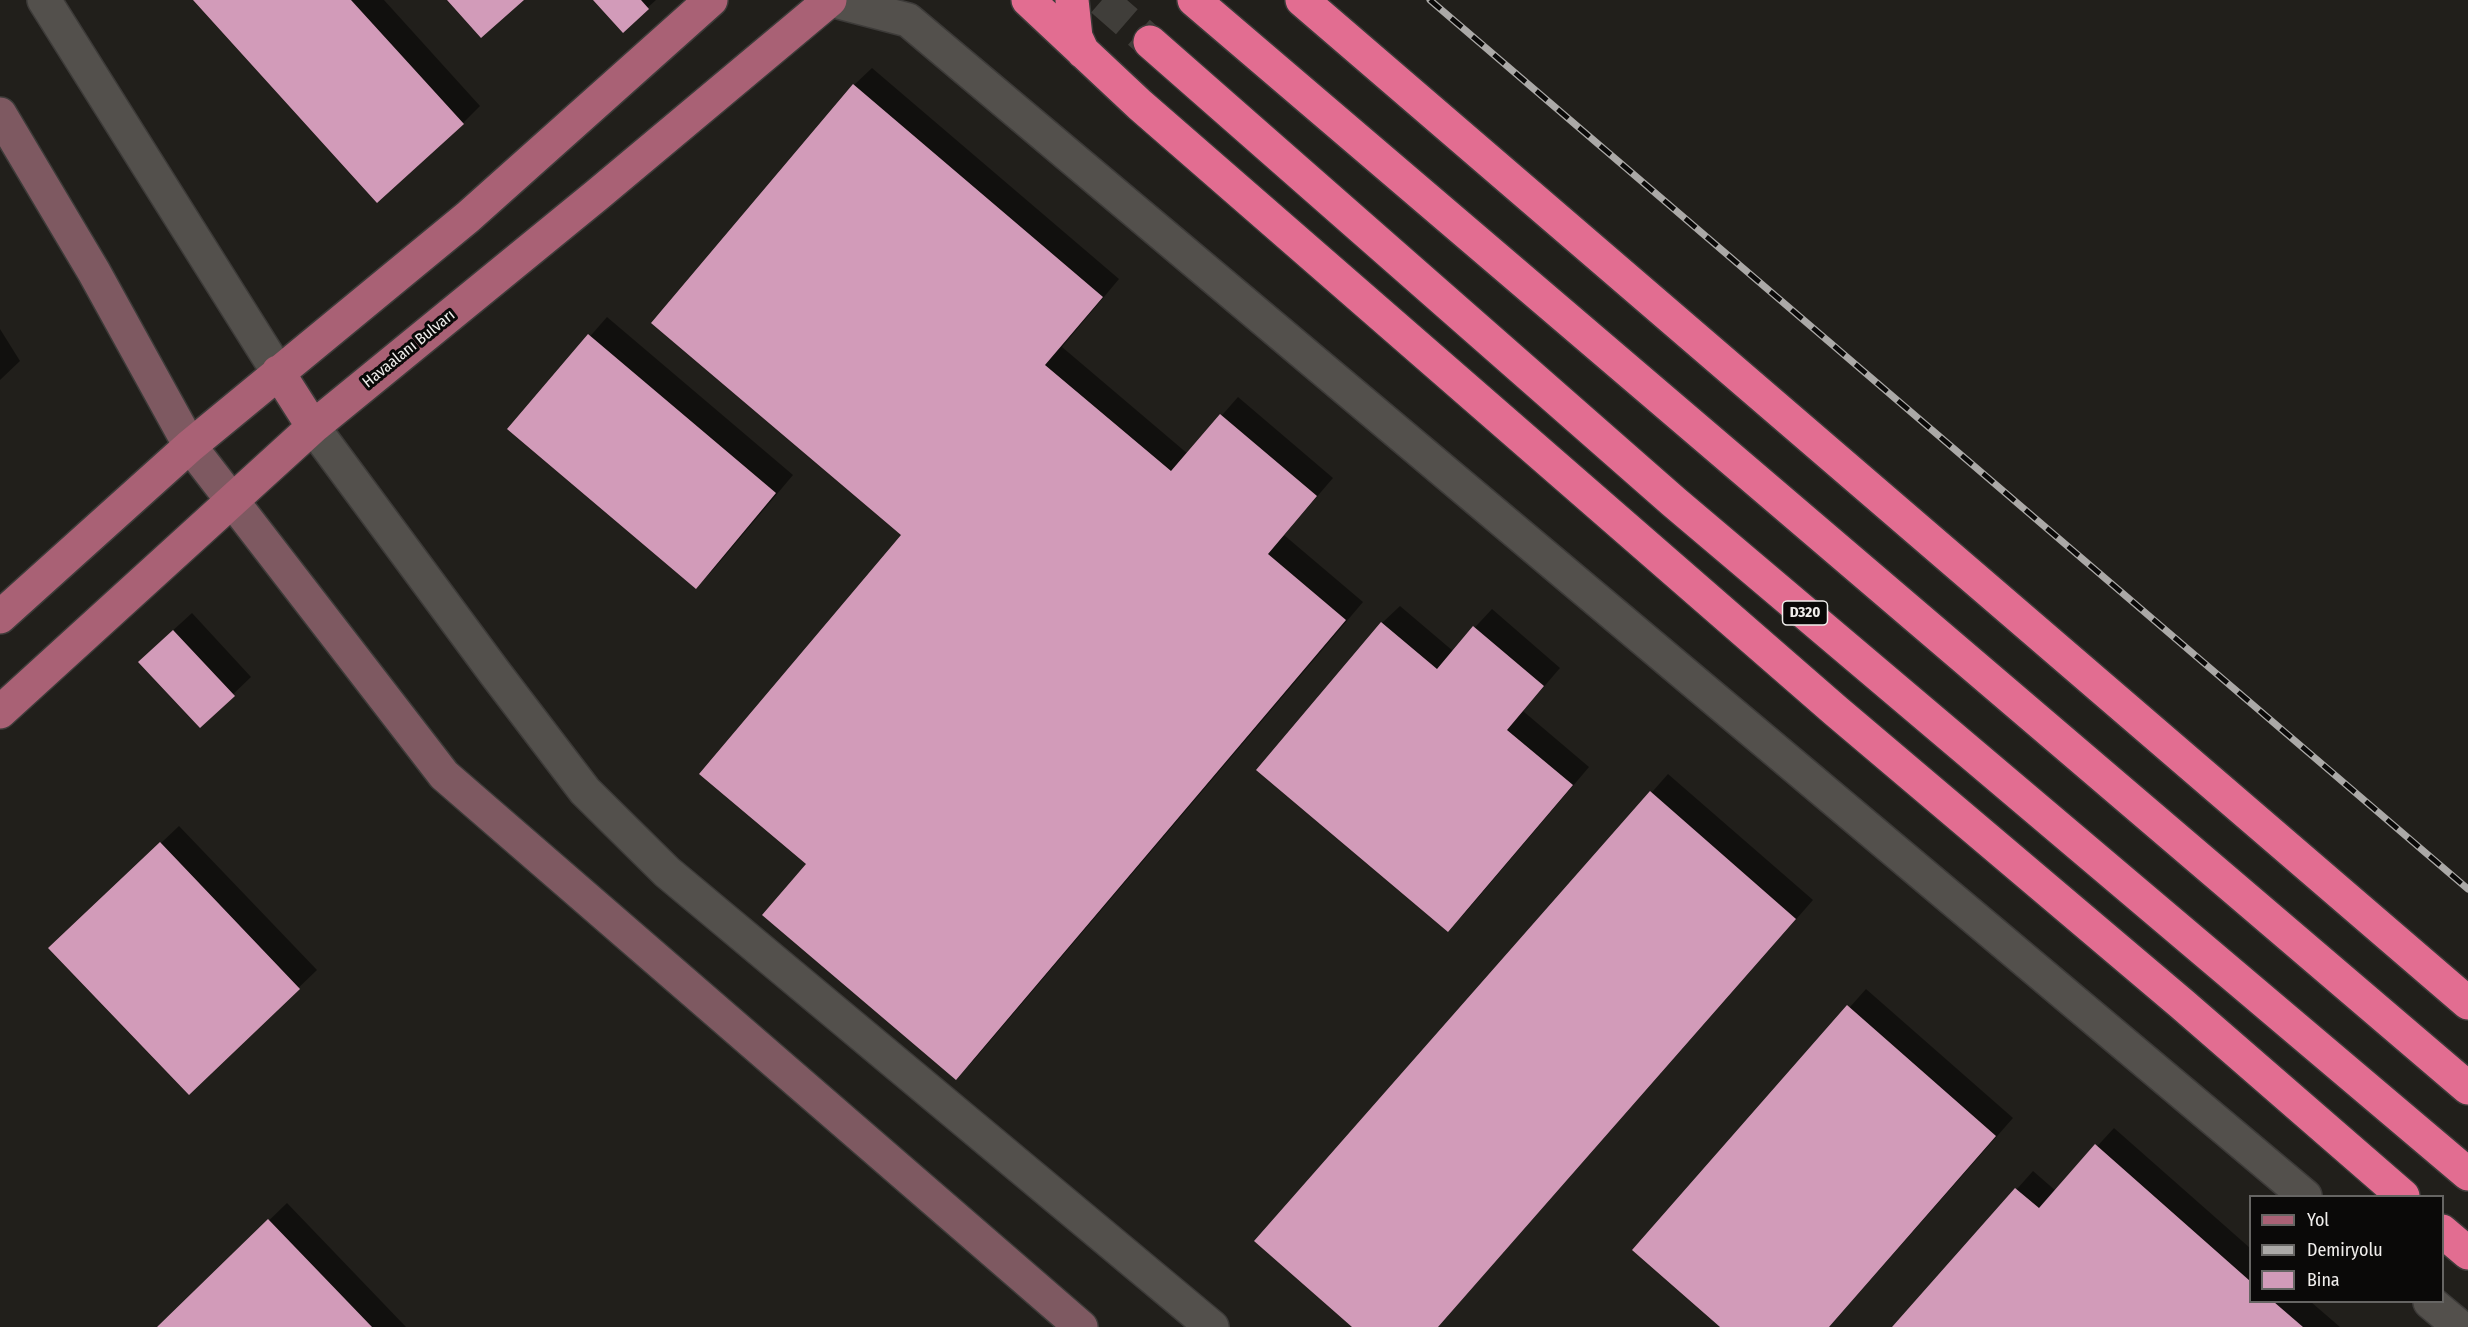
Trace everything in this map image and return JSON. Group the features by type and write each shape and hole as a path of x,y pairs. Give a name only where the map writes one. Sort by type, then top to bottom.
{"highway":[{"path":"1028,0 1140,105 1836,711 2182,1004 2401,1195"},
{"path":"1071,0 1076,37 1083,52"},
{"path":"1194,0 2468,1088"},
{"path":"1302,0 2468,1003"},
{"name":"D320","path":"1150,42 1674,502 2468,1173"},
{"path":"2444,1233 2468,1253"}],"main road":[{"path":"0,617 190,446 468,217 711,0"},
{"name":"Havaalanı Bulvarı","path":"0,712 313,427 831,0"},
{"path":"278,372 313,427"}],"street":[{"path":"44,0 278,372"},
{"path":"831,0 908,20 2303,1195"},
{"path":"0,114 94,272 190,446 444,775 1082,1327"},
{"path":"313,427 495,674 585,791 676,879 1212,1327"},
{"path":"2431,1303 2460,1327"}],"building":[{"path":"193,0 351,0 464,124 377,203"},
{"path":"447,0 524,0 481,38"},
{"path":"593,0 641,0 649,9 623,33"},
{"path":"853,84 1103,297 1045,365 1171,471 1220,414 1317,496 1268,554 1346,620 956,1080 762,915 806,864 699,774 901,535 651,323"},
{"path":"588,334 776,493 696,589 507,429"},
{"path":"1381,622 1437,669 1473,626 1544,686 1507,730 1573,785 1448,932 1256,770"},
{"path":"173,630 235,696 200,728 138,662"},
{"path":"1650,791 1796,919 1438,1327 1352,1327 1254,1241"},
{"path":"160,842 300,989 189,1095 48,948"},
{"path":"1847,1005 1996,1136 1829,1327 1720,1327 1632,1250"},
{"path":"2095,1144 2249,1280 2249,1303 2275,1303 2303,1327 1892,1327 2015,1188 2039,1208"},
{"path":"268,1219 372,1327 157,1327"}],"tunnel":[{"path":"1102,0 1150,42"}],"railway":[{"path":"1430,0 2468,889"}]}
